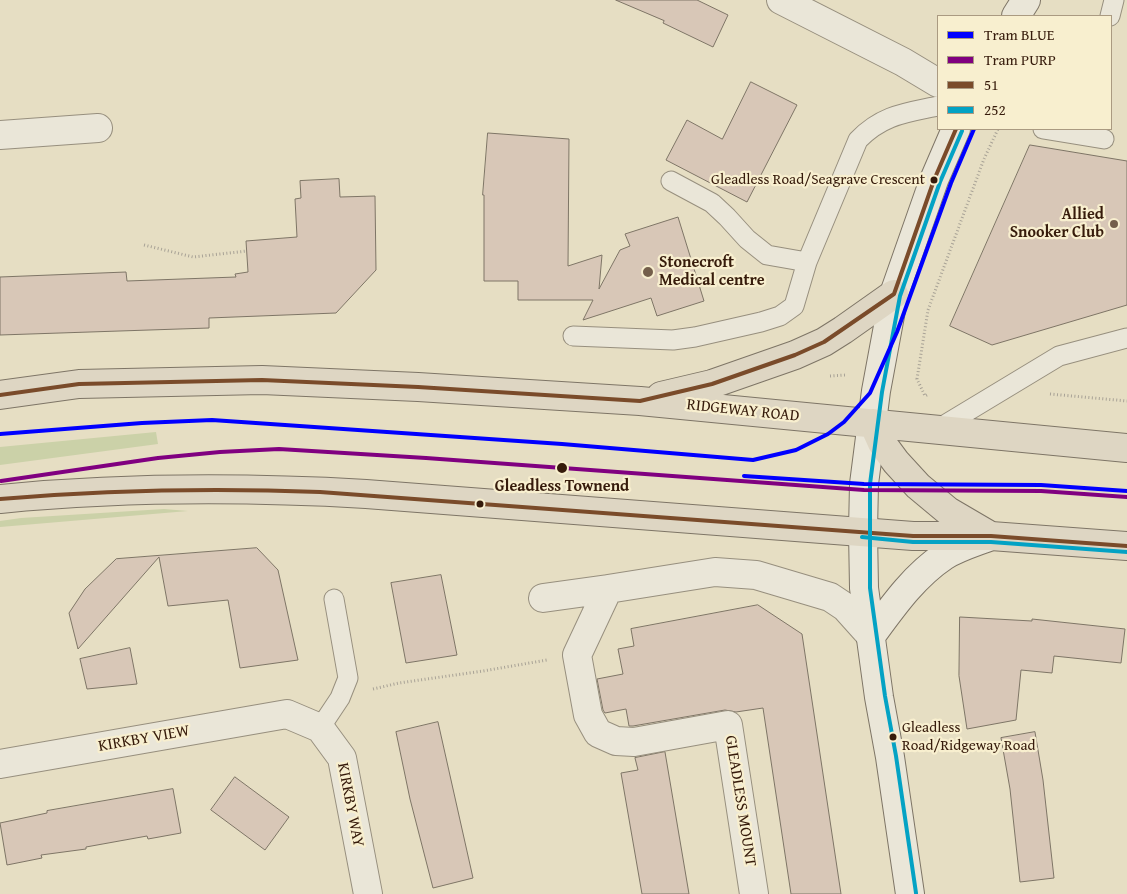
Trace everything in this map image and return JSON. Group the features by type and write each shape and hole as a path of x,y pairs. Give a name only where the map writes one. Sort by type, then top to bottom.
{"highway":[{"path":"640,401 712,384 796,354 824,342 894,294"},
{"name":"RIDGEWAY ROAD","path":"0,394 79,384 262,380 418,387 640,401 1127,448"},
{"path":"873,423 882,443 918,486 948,511 990,536"},
{"path":"0,499 172,488 284,489 913,536 990,536 1127,546"}],"street":[{"path":"781,0 903,62 937,82"},
{"path":"1017,15 1026,0"},
{"path":"0,135 98,128"},
{"path":"910,894 864,588 862,531 865,477 876,391 894,294 934,180 956,130"},
{"path":"872,636 894,604 927,569 946,555 990,536"},
{"path":"544,598 715,572 756,575 830,597 845,607 872,636"},
{"path":"577,655 608,589"},
{"name":"GLEADLESS MOUNT","path":"577,655 588,715 598,733 616,741 634,742 728,725 754,894"},
{"name":"KIRKBY VIEW","path":"0,764 288,714 320,728"},
{"name":"KIRKBY WAY","path":"320,728 342,758 368,894"}],"lane":[{"path":"1110,15 1114,0"},
{"path":"573,336 673,340 695,337 780,316 794,306 807,262 858,140 870,127 899,114 937,106"},
{"path":"1049,130 1104,139"},
{"path":"672,181 712,203 747,239 767,255 807,262"},
{"path":"938,429 1059,356 1127,338"},
{"path":"320,728 340,698 348,678 334,599"}],"path":[{"path":"935,395 925,396 917,379 928,310 984,159 998,130"},
{"path":"144,245 193,256 247,251"},
{"path":"1001,391 1012,390 1127,401"},
{"path":"340,698 399,683 577,655"}],"green space":[{"path":"156,432 158,444 0,465 0,447"},
{"path":"164,509 188,511 0,527 0,521 21,518"}],"building":[{"path":"616,0 697,0 728,15 713,47 663,23 664,21"},
{"path":"751,82 797,105 747,202 666,160 687,120 722,139"},
{"path":"488,133 569,139 568,266 602,255 599,289 620,250 630,246 625,234 678,217 704,301 657,316 651,298 583,320 593,300 518,300 518,281 484,281 483,195"},
{"path":"1030,145 1127,161 1127,305 992,345 950,326"},
{"path":"339,179 340,197 375,196 376,270 336,313 209,318 209,328 0,335 0,277 126,272 127,281 236,277 235,274 248,272 246,241 297,237 295,199 301,198 300,181"},
{"path":"257,548 278,570 298,660 240,668 228,600 168,606 159,557 78,649 69,613 85,589 116,559"},
{"path":"441,575 457,655 406,663 391,583"},
{"path":"758,605 802,634 841,894 791,894 763,708 736,712 725,710 633,726 629,726 626,709 605,713 603,710 597,679 623,674 618,649 634,646 631,629"},
{"path":"960,617 1032,621 1032,619 1125,629 1121,663 1054,656 1052,673 1021,670 1016,720 967,729 959,676"},
{"path":"130,648 137,684 87,689 80,659"},
{"path":"438,722 473,878 433,888 410,799 396,732"},
{"path":"1035,732 1043,780 1054,878 1020,882 1010,789 1001,738"},
{"path":"665,752 689,894 642,894 621,773 638,770 635,758"},
{"path":"235,777 289,817 265,850 211,810"},
{"path":"173,789 181,833 148,839 147,836 86,847 86,849 41,855 42,858 7,865 0,823 47,813 47,811"}],"tram line":[{"name":"BLUE","path":"0,434 142,423 212,420 562,444 753,460 796,450 828,434 844,422 870,393 897,332 951,183 974,130"},
{"name":"PURP","path":"1,481 158,458 279,449 864,490 1041,491 1127,497"},
{"name":"BLUE","path":"744,476 864,484 1041,485 1127,491"}],"transit line":[{"name":"51","path":"0,395 79,384 262,380 418,387 640,401 712,384 795,355 824,342 894,294 934,180 956,130"},
{"name":"252","path":"916,893 870,588 870,484 882,392 900,296 940,182 962,131"},
{"name":"51","path":"0,499 160,491 320,492 913,536 991,536 1127,546"},
{"name":"252","path":"862,537 913,542 991,542 1127,552"}],"place":[{"name":"Gleadless Road/Seagrave Crescent","path":"934,180"},
{"name":"Allied Snooker Club","path":"1114,224"},
{"name":"Stonecroft Medical centre","path":"648,272"},
{"name":"Gleadless Townend","path":"562,468"},
{"name":"Gleadless Road/Ridgeway Road","path":"893,737"}]}
